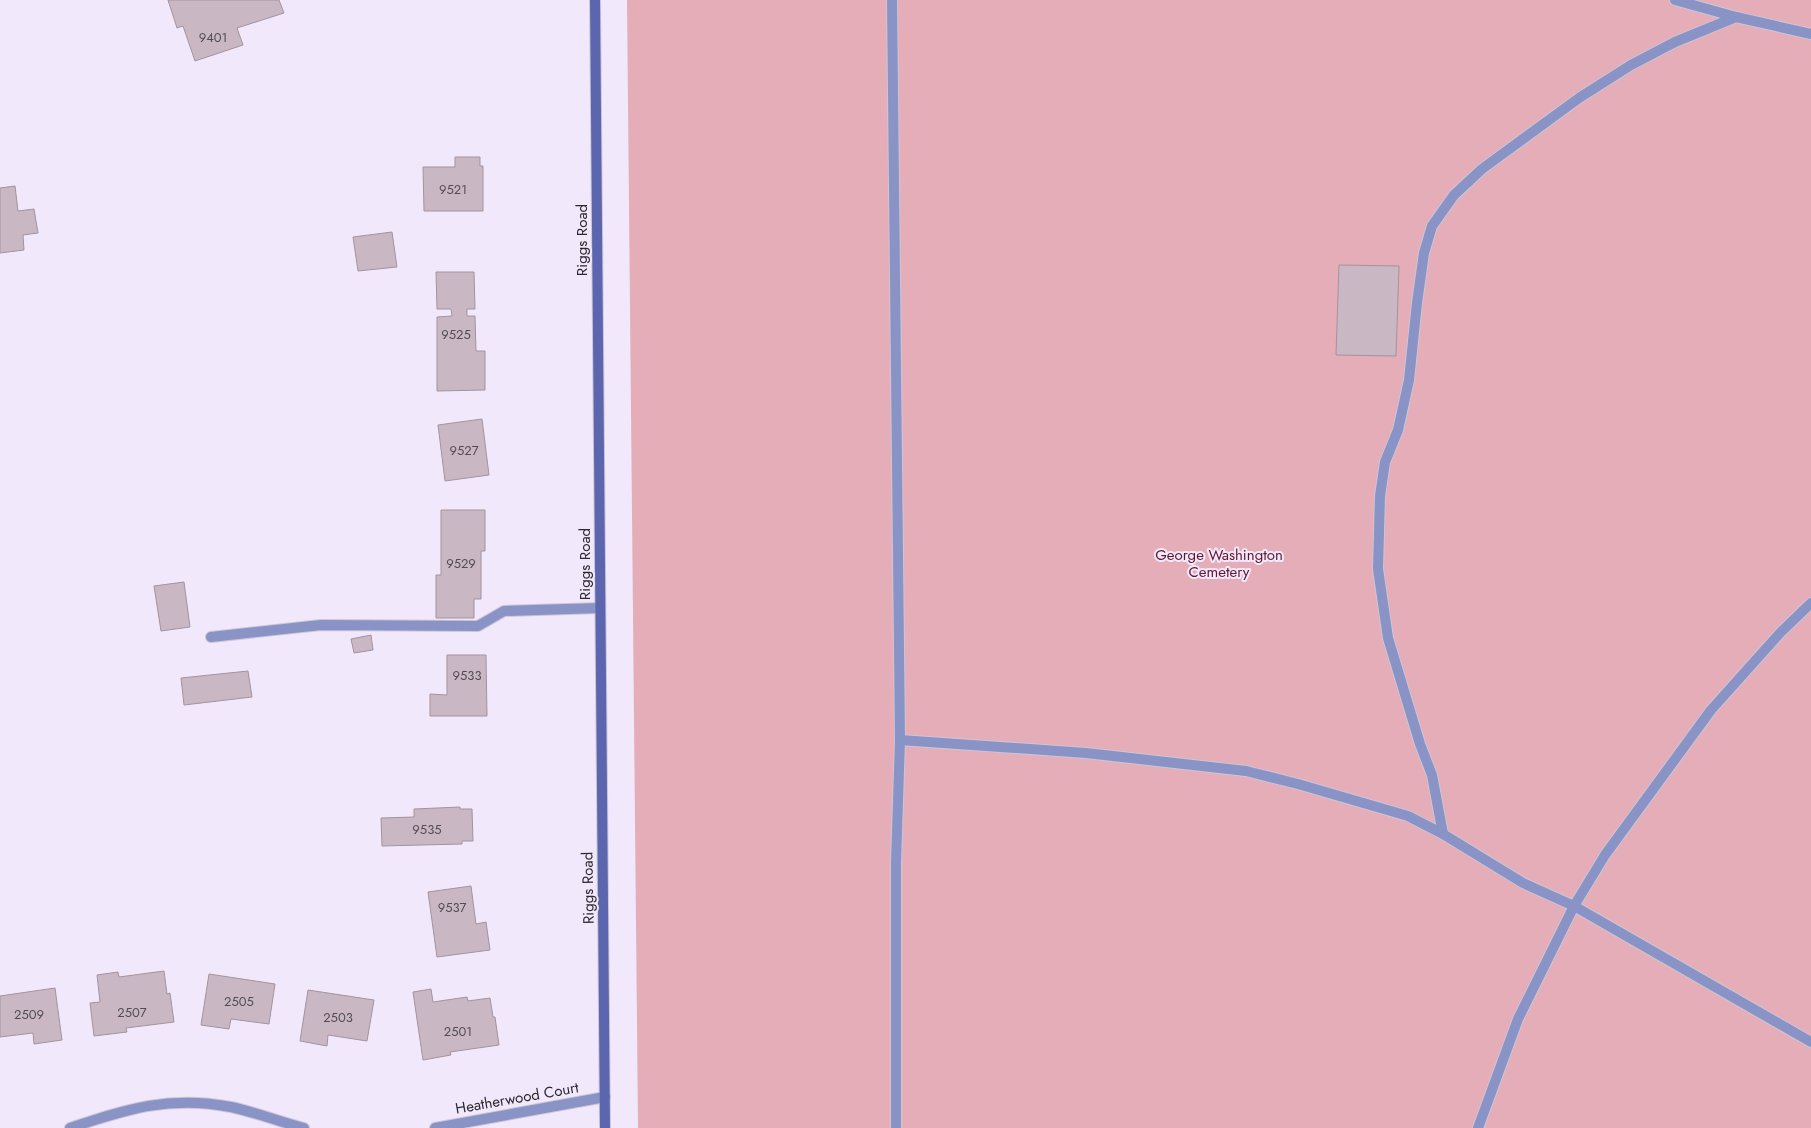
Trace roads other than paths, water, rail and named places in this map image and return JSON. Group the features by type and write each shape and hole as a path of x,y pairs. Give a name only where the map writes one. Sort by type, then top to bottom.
{"main road":[{"name":"Riggs Road","path":"595,0 605,1128"}],"street":[{"path":"892,0 900,740 896,863 896,1128"},
{"path":"1675,0 1736,17 1811,34"},
{"path":"1444,834 1432,775 1420,744 1388,638 1378,569 1380,496 1385,462 1398,430 1409,380 1422,267 1432,226 1454,195 1482,169 1579,98 1631,65 1675,42 1736,17"},
{"path":"1478,1128 1518,1019 1574,906 1605,855 1711,710 1780,633 1811,603"},
{"path":"211,637 321,625 478,626 504,611 600,608"},
{"path":"900,740 1086,753 1246,771 1298,784 1408,816 1444,834 1523,883 1574,906 1811,1042"},
{"name":"Heatherwood Court","path":"435,1128 605,1097"},
{"path":"70,1128 124,1110 154,1104 186,1102 231,1108 304,1128"}],"park label":[{"name":"George Washington Cemetery","path":"1219,564"}]}
